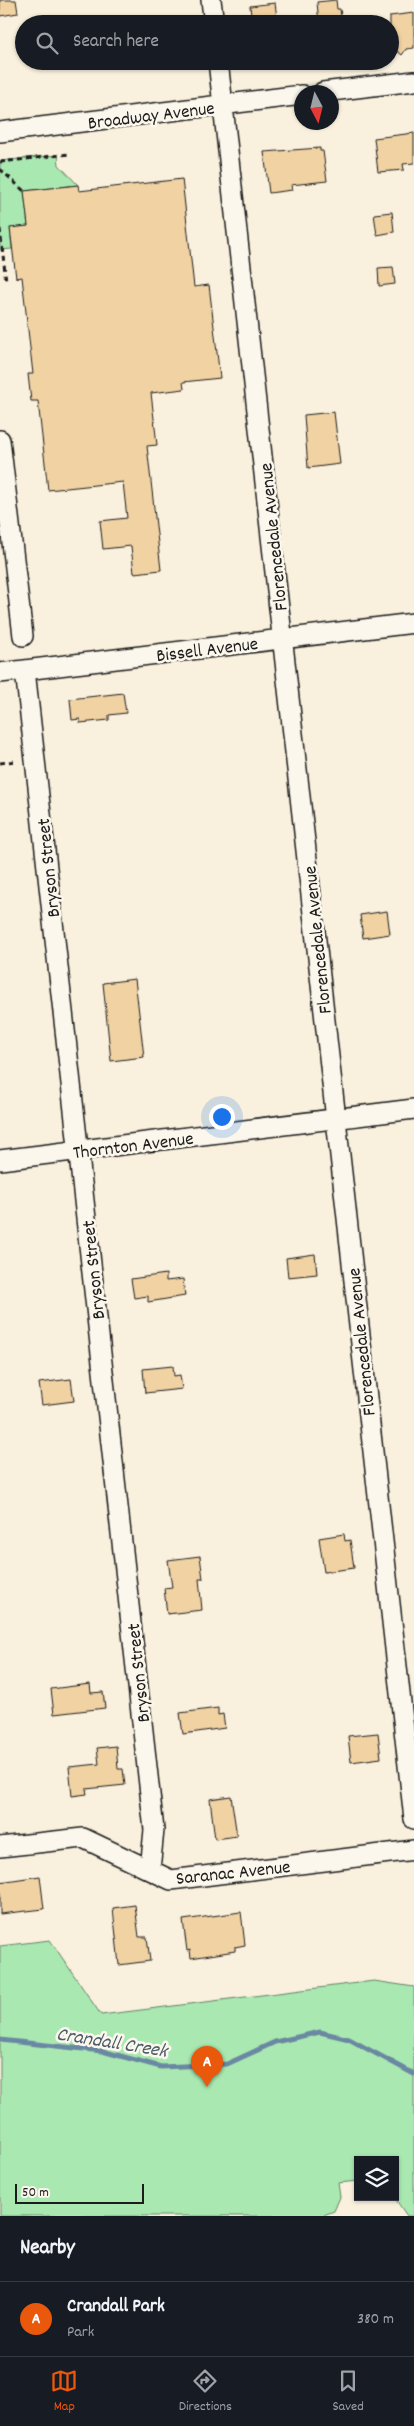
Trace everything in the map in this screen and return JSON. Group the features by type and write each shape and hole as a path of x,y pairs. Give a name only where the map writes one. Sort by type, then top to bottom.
{"street":[{"path":"211,0 213,15"},
{"name":"Florencedale Avenue","path":"219,70 414,1818"},
{"path":"339,90 414,81"},
{"name":"Broadway Avenue","path":"0,132 294,96"},
{"path":"0,440 23,636"},
{"name":"Bissell Avenue","path":"0,673 414,623"},
{"name":"Bryson Street","path":"25,670 154,1830 150,1870"},
{"name":"Thornton Avenue","path":"0,1160 414,1109"},
{"name":"Saranac Avenue","path":"0,1846 84,1838 171,1880 414,1850"}],"path":[{"path":"0,162 70,154"},
{"path":"0,169 24,191"},
{"path":"0,229 6,281"},
{"path":"0,763 16,762"}],"green space":[{"path":"58,155 59,165 78,185 24,191 28,226 10,228 12,249 0,250 0,161"},
{"path":"50,1940 101,2015 374,1981 414,1987 414,2216 407,2216 397,2201 399,2201 399,2156 354,2156 354,2181 338,2183 340,2197 334,2211 321,2216 0,2216 0,1946"}],"building":[{"path":"0,0 16,0 18,13 0,16"},
{"path":"336,0 337,9 340,9 341,15 318,15 317,2"},
{"path":"275,3 277,15 251,15 250,6"},
{"path":"414,13 414,48 406,49 402,55 399,52 398,15"},
{"path":"414,133 414,163 403,164 404,170 378,172 374,138"},
{"path":"320,148 320,151 323,151 327,181 291,185 292,190 269,193 264,152"},
{"path":"182,179 194,287 209,285 220,378 183,382 184,389 151,393 157,445 147,446 161,570 134,573 131,546 103,549 100,521 127,518 123,482 48,490 38,401 31,401 28,374 33,374 22,277 16,278 10,228 28,226 24,191 78,185 79,191"},
{"path":"392,212 394,232 377,235 374,214"},
{"path":"393,267 395,284 379,286 378,268"},
{"path":"334,412 340,464 308,468 304,415"},
{"path":"123,693 126,713 109,715 109,720 80,723 80,719 72,720 70,699"},
{"path":"387,911 390,934 363,938 360,915"},
{"path":"135,979 144,1057 111,1061 103,983"},
{"path":"315,1254 317,1274 288,1277 286,1258"},
{"path":"166,1274 166,1281 183,1279 185,1296 148,1302 148,1296 134,1298 131,1279"},
{"path":"173,1366 174,1376 180,1375 182,1389 145,1393 143,1369"},
{"path":"71,1379 74,1401 42,1405 39,1383"},
{"path":"344,1534 345,1541 350,1540 354,1568 324,1572 319,1538"},
{"path":"200,1556 203,1579 199,1579 202,1610 167,1614 164,1588 172,1587 168,1560"},
{"path":"90,1684 91,1693 103,1692 105,1708 54,1714 51,1689"},
{"path":"218,1708 218,1715 223,1714 225,1728 183,1734 180,1713"},
{"path":"378,1733 381,1758 351,1762 348,1736"},
{"path":"116,1746 118,1769 123,1769 125,1785 86,1789 87,1794 72,1796 69,1767 99,1764 97,1748"},
{"path":"231,1796 237,1836 215,1839 210,1799"},
{"path":"40,1876 44,1909 0,1914 0,1882"},
{"path":"135,1905 139,1937 147,1937 150,1961 119,1965 113,1908"},
{"path":"241,1912 245,1945 235,1947 235,1951 191,1958 190,1950 187,1951 183,1920"}],"waterway":[{"name":"Crandall Creek","path":"0,2040 102,2051 161,2067 227,2064 275,2042 320,2032 349,2039 414,2074"}],"place":[{"name":"Crandall Park","path":"207,2087"}]}
